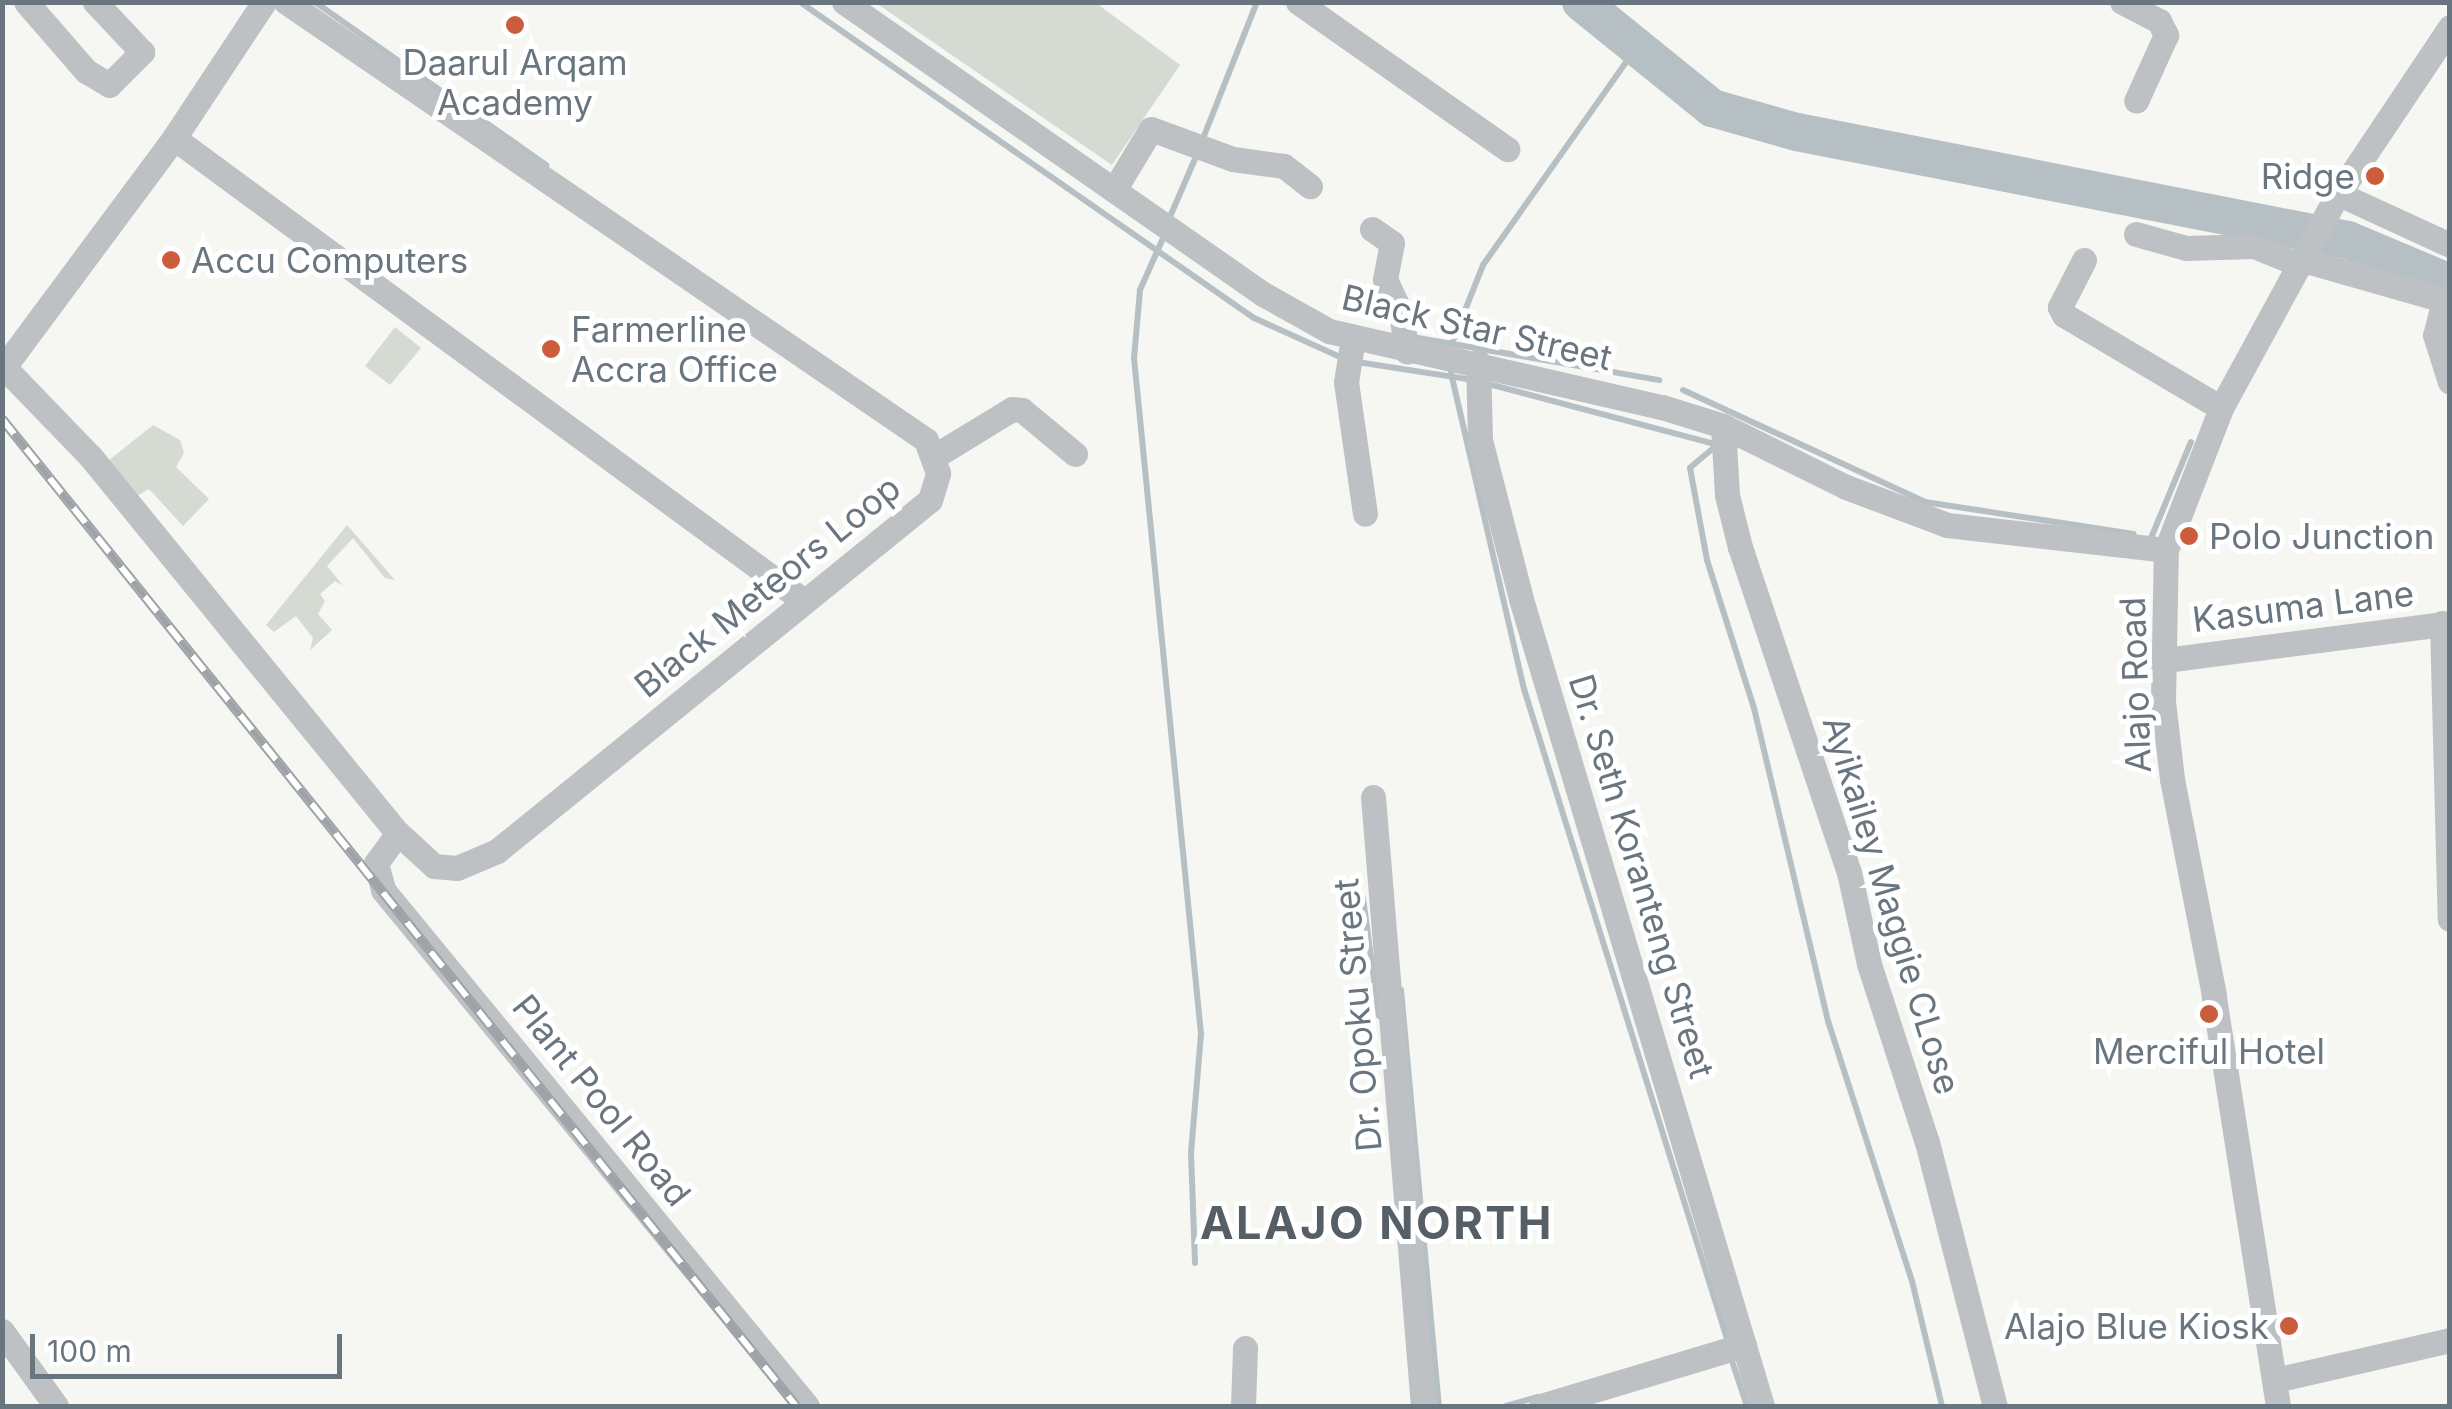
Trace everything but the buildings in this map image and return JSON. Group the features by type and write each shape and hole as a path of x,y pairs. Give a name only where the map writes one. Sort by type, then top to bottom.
{"street":[{"path":"26,2 86,71 109,85 142,52 95,2"},
{"path":"264,2 174,138 4,366 90,456 398,833"},
{"name":"Black Meteors Loop","path":"286,2 926,440 936,456 937,486 930,500 497,851 457,868 434,866 398,833"},
{"path":"1298,2 1508,149"},
{"path":"2122,2 2158,22 2166,35 2136,102"},
{"name":"Black Star Street","path":"853,5 1263,294 1353,338 1407,352 1478,362 1723,426 1846,487 1947,525 2166,550"},
{"name":"Alajo Road","path":"2278,1406 2172,778 2165,660 2166,550 2221,408 2337,196 2450,26"},
{"path":"1114,190 1151,129 1232,160 1284,166 1310,186"},
{"path":"174,138 804,601"},
{"path":"2337,196 2450,245"},
{"path":"1372,229 1392,243 1385,279 1401,314 1407,352"},
{"path":"2136,234 2186,248 2244,244 2447,301 2435,334 2450,382"},
{"path":"2084,260 2060,307 2064,315 2221,408"},
{"path":"1353,338 1346,382 1365,514"},
{"name":"Dr. Seth Koranteng Street","path":"1478,362 1480,440 1521,599 1762,1406"},
{"path":"936,456 1012,409 1022,410 1075,454"},
{"name":"Ayikailey Maggie CLose","path":"1723,426 1727,496 1740,547 1849,872 1868,964 1927,1142 1995,1406"},
{"path":"2446,623 2444,879 2450,918"},
{"name":"Kasuma Lane","path":"2165,660 2446,623"},
{"name":"Dr. Opoku Street","path":"1373,796 1422,1406"},
{"name":"Plant Pool Road","path":"398,833 376,863 383,890 807,1406"},
{"path":"2,1331 56,1406"},
{"path":"2275,1380 2450,1340"},
{"path":"1541,1406 1744,1345"},
{"path":"1243,1406 1244,1348"}],"shaded area":[{"path":"876,3 1096,3 1180,65 1112,165"},
{"path":"395,327 421,348 390,385 365,366"},
{"path":"153,425 180,440 184,453 176,467 209,499 183,526 149,489 135,497 108,461"},
{"path":"347,525 395,580 385,578 353,538 327,566 343,586 335,581 320,594 325,601 318,614 332,630 310,650 313,638 296,616 274,632 266,625"}],"waterway":[{"path":"315,2 546,165"},
{"path":"800,2 1254,318 1345,359"},
{"path":"1202,141 1257,2"},
{"path":"1581,2 1712,108 1797,132 2348,240 2450,283"},
{"path":"1450,348 1483,265 1637,47"},
{"path":"1169,219 1198,152"},
{"path":"1164,236 1140,290 1134,358 1201,1034 1191,1153 1195,1263"},
{"path":"1418,338 1659,380"},
{"path":"1357,362 1473,380"},
{"path":"1451,373 1524,689 1728,1342"},
{"path":"1485,383 1718,445"},
{"path":"1683,390 1925,502 2134,534"},
{"path":"2151,538 2191,442"},
{"path":"1717,445 1690,468 1707,560 1754,708 1828,1021 1912,1281 1942,1406"},
{"path":"1363,898 1379,1016"},
{"path":"1401,990 1439,1406"},
{"path":"1731,1358 1747,1406"},
{"path":"1506,1406 1538,1397"}],"railway":[{"path":"2,419 796,1406"}],"place":[{"name":"Daarul Arqam Academy","path":"515,25"},
{"name":"Ridge","path":"2375,176"},
{"name":"Accu Computers","path":"171,260"},
{"name":"Farmerline Accra Office","path":"551,349"},
{"name":"Polo Junction","path":"2189,536"},
{"name":"Merciful Hotel","path":"2209,1014"},
{"name":"Alajo Blue Kiosk","path":"2289,1326"}],"district":[{"name":"ALAJO NORTH","path":"1377,1223"}]}
